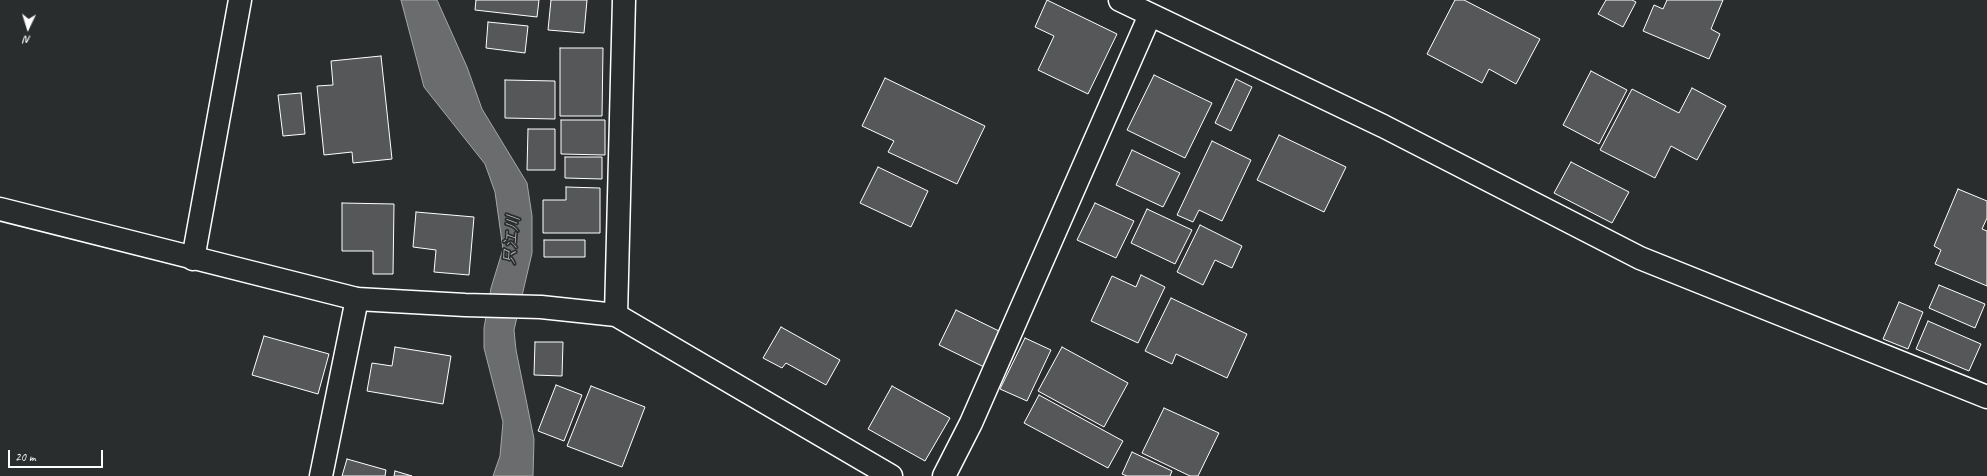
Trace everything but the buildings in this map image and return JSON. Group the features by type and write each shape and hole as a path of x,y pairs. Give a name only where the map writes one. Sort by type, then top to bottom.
{"street":[{"path":"194,259 240,0"},
{"path":"616,316 624,0"},
{"path":"1120,0 1383,126 1640,258 1987,397"},
{"path":"944,476 971,423 1150,14"},
{"path":"0,209 357,300 541,307 616,316 891,476"},
{"path":"321,476 357,300"}],"water":[{"name":"只江川","path":"401,0 437,0 467,67 482,109 527,183 532,216 532,253 514,330 516,350 534,439 533,476 493,476 500,456 503,422 484,348 484,328 491,288 503,249 495,192 485,164 424,87"}]}
